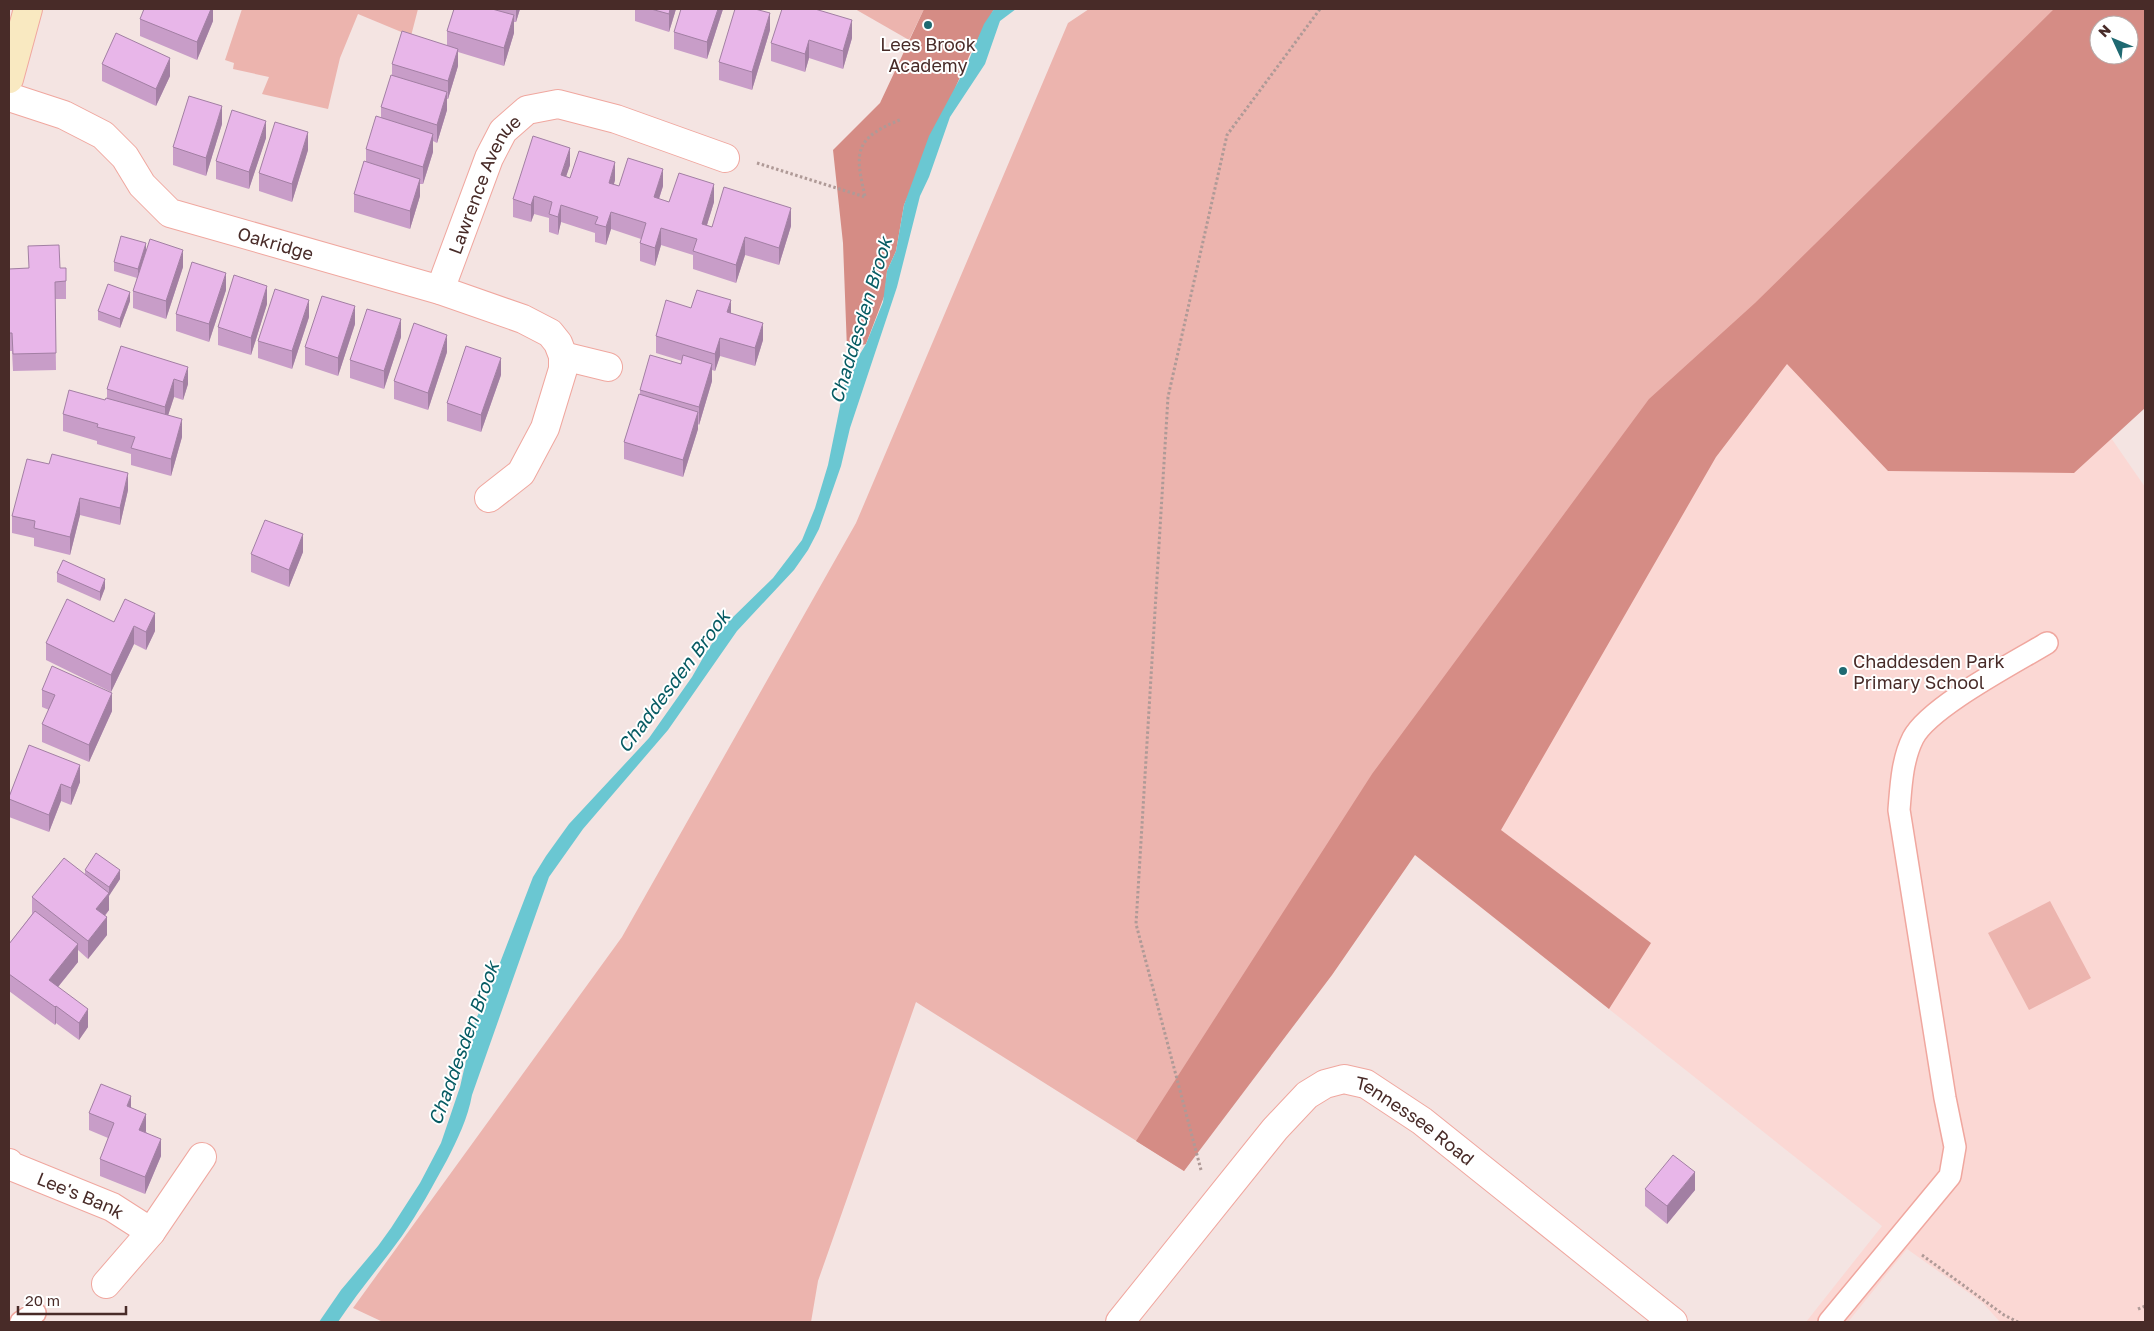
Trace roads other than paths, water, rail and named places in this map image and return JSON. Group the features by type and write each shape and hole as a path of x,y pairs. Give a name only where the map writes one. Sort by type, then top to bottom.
{"street":[{"path":"9,79 28,9"},
{"name":"Oakridge","path":"9,98 64,115 103,135 125,156 142,185 170,213 440,290 523,319 550,332 564,356"},
{"name":"Lawrence Avenue","path":"440,290 489,158 503,130 527,110 558,104 616,120 725,158"},
{"path":"489,498 521,473 545,428 563,369 564,356 608,367"},
{"name":"Tennessee Road","path":"1122,1322 1275,1129 1307,1095 1325,1084 1344,1079 1366,1084 1422,1121 1673,1322"},
{"path":"106,1284 151,1232 202,1157"},
{"name":"Lee's Bank","path":"9,1163 11,1166 112,1207 151,1232"}],"lane":[{"path":"1830,1322 1950,1176 1956,1147 1945,1098 1899,810 1902,772 1913,737 1939,709 2047,644"}],"water":[{"path":"994,9 1016,9 1000,21 985,64 950,117 929,177 920,196 897,287 850,428 841,466 819,529 808,550 794,570 737,631 668,730 583,829 549,877 472,1095 465,1120 447,1160 408,1227 338,1322 319,1322 341,1290 391,1228 420,1183 441,1143 460,1087 475,1021 488,994 533,877 569,824 649,738 692,677 708,649 729,621 773,578 802,540 815,508 828,465 846,377 866,344 883,302 887,271 896,251 904,205 929,136 965,69 984,24"}],"place":[{"name":"Lees Brook Academy","path":"928,25"},
{"name":"Chaddesden Park Primary School","path":"1843,671"}],"water label":[{"name":"Chaddesden Brook","path":"860,320"},
{"name":"Chaddesden Brook","path":"673,681"},
{"name":"Chaddesden Brook","path":"463,1043"}]}
